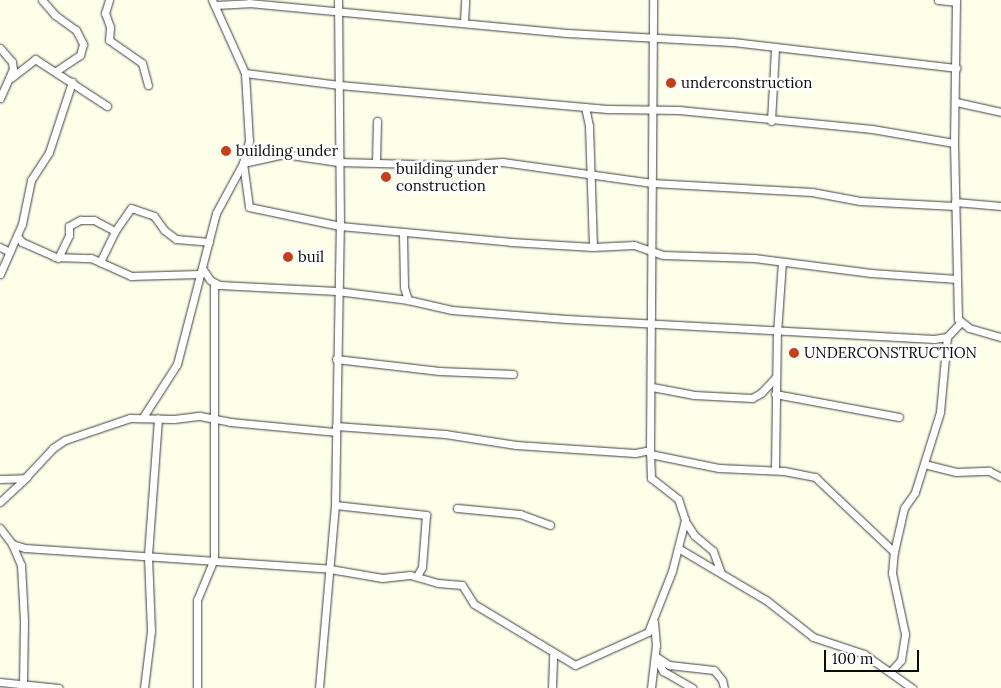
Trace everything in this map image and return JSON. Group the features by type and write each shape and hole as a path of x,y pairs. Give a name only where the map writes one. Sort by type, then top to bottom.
{"street":[{"path":"42,0 56,16 76,30 83,46 80,55 56,72"},
{"path":"108,0 105,13 110,27 109,40 142,63 148,85"},
{"path":"319,688 335,505 337,291 340,226 338,0"},
{"path":"464,22 465,0"},
{"path":"653,0 654,110 649,322 652,387 651,478 678,499 685,521 694,535 713,551 721,573"},
{"path":"891,671 901,660 905,634 903,614 892,573 894,552 904,508 915,492 940,412 947,337 960,323 957,279 954,143 956,1 938,0"},
{"path":"956,68 775,49 732,42 654,39 337,13 249,3 214,3 245,73 250,130 244,163 249,207 340,226 403,234 593,247 634,245 663,255 782,262 957,279"},
{"path":"0,48 12,62 11,78"},
{"path":"771,121 775,49"},
{"path":"0,98 11,78 31,59 56,72 107,106"},
{"path":"245,73 339,85 585,107 654,110 872,129 954,143"},
{"path":"0,274 17,236 32,180 49,152 72,82"},
{"path":"956,102 1001,112"},
{"path":"585,107 589,126 593,247"},
{"path":"376,162 377,121"},
{"path":"143,417 177,364 216,213 244,163 284,154 338,162 454,165 502,162 652,183 812,192 860,201 1001,206"},
{"path":"100,262 115,230 129,209 136,208 154,216 164,230 176,239 209,242"},
{"path":"58,258 68,238 69,226 80,220 94,220 115,230"},
{"path":"403,234 404,288 408,300"},
{"path":"17,236 22,242 58,258 84,257 135,277 201,271 214,283 337,291 408,300 452,310 649,322 777,333 862,333 934,339 947,337"},
{"path":"0,247 10,252"},
{"path":"775,470 777,333 782,262"},
{"path":"198,688 197,600 214,559 214,283"},
{"path":"960,323 1001,337"},
{"path":"336,359 438,371 513,374"},
{"path":"652,387 694,395 752,398 761,393 776,377"},
{"path":"775,394 836,403 899,417"},
{"path":"0,502 27,477 53,448 65,440 107,428 126,419 143,417 215,418 335,429 446,434 525,446 650,452 719,468 775,470 815,478 894,552"},
{"path":"144,688 150,631 148,555 158,418"},
{"path":"924,464 956,472 990,471 1001,477"},
{"path":"0,479 27,477"},
{"path":"335,505 426,515 423,558 417,576"},
{"path":"457,508 520,514 550,525"},
{"path":"12,544 25,548 214,559 330,569 382,578 417,576 438,583 463,586 474,604 572,665 580,664 646,634 654,619 685,521"},
{"path":"0,528 12,544 20,562 23,596 23,683"},
{"path":"678,548 766,600 813,637 856,651 891,671 912,688"},
{"path":"650,688 654,656 654,619"},
{"path":"552,688 553,654"},
{"path":"654,656 664,671 692,688"},
{"path":"654,656 669,665 714,670 722,680 724,688"},
{"path":"0,682 59,688"}],"place":[{"name":"underconstruction","path":"671,83"},
{"name":"building under","path":"226,151"},
{"name":"building under construction","path":"386,177"},
{"name":"buil","path":"288,257"},
{"name":"UNDERCONSTRUCTION","path":"794,353"}]}
